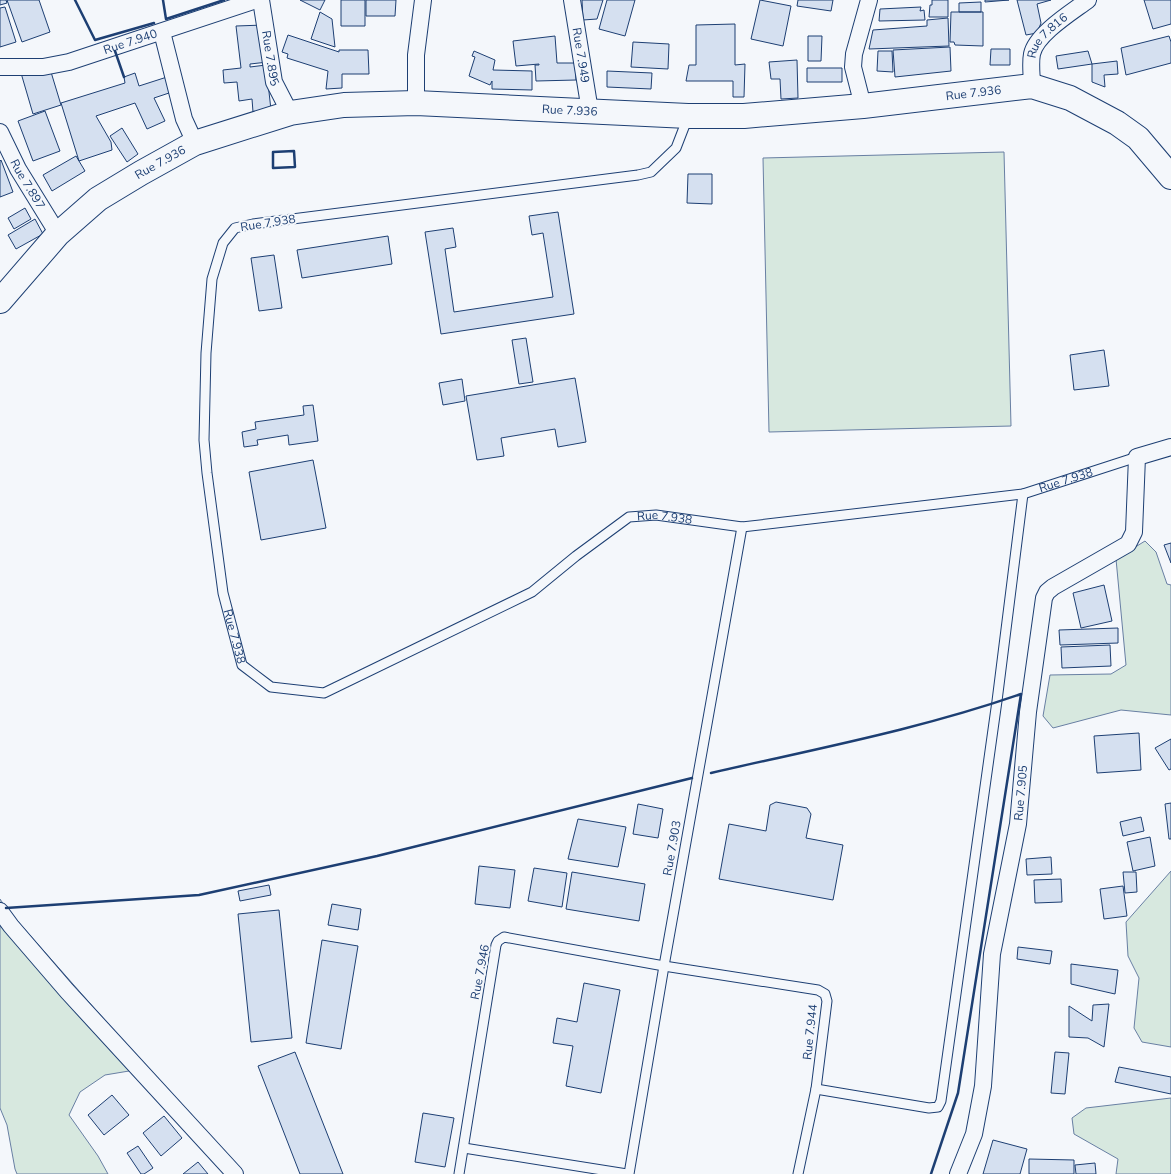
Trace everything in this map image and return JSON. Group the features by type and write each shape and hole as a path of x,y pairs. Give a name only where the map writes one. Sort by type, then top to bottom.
{"street":[{"name":"Rue 7.940","path":"0,67 43,66 69,62 256,0"},
{"name":"Rue 7.895","path":"261,0 274,82 290,113"},
{"path":"416,102 416,56 423,0"},
{"name":"Rue 7.949","path":"572,0 590,111"},
{"path":"862,106 853,67 854,54 869,0"},
{"name":"Rue 7.816","path":"1032,86 1032,53 1039,41 1046,33 1088,0"},
{"path":"162,32 184,119 195,143"},
{"name":"Rue 7.936","path":"0,301 58,234 98,199 141,173 195,143 290,113 344,105 416,102 688,116 744,116 862,106 1032,86 1070,98 1117,123 1138,138 1171,177"},
{"name":"Rue 7.897","path":"0,132 18,169 58,234"},
{"name":"Rue 7.938","path":"1137,457 1171,447"},
{"name":"Rue 7.905","path":"959,1174 974,1134 983,1086 992,954 1018,824 1028,712 1044,598 1053,586 1128,544 1132,538 1134,532 1137,457"},
{"path":"0,910 11,926 67,991 235,1174"}],"lane":[{"name":"Rue 7.938","path":"688,116 676,148 651,172 253,224 235,228 223,243 212,280 206,353 204,440 224,593 242,665 271,687 324,693 532,592 576,556 629,518 656,515 742,526 1022,494 1137,457"},
{"path":"816,1089 930,1108 938,1107 941,1101 997,701 1022,494"},
{"name":"Rue 7.903","path":"628,1174 742,526"},
{"name":"Rue 7.946","path":"459,1174 498,940 504,937 664,966"},
{"name":"Rue 7.944","path":"664,966 818,990 824,994 826,1001 816,1089 798,1174"},
{"path":"464,1148 628,1174"}],"shaded area":[{"path":"1004,152 1011,426 769,432 763,158"},
{"path":"1145,541 1156,552 1167,584 1171,585 1171,715 1121,710 1053,728 1043,716 1050,675 1111,674 1126,665 1116,559"},
{"path":"1171,871 1171,1047 1142,1042 1134,1028 1139,978 1128,956 1126,922"},
{"path":"0,899 147,1068 105,1075 80,1092 69,1115 98,1156 108,1174 17,1174 15,1169 7,1125 0,1108"},
{"path":"1171,1098 1171,1174 1116,1174 1118,1159 1074,1134 1072,1118 1086,1108"}],"building":[{"path":"0,0 6,0 7,3 0,5"},
{"path":"7,0 39,0 50,32 22,42"},
{"path":"300,0 325,0 320,10"},
{"path":"341,0 365,0 365,26 341,26"},
{"path":"366,0 396,0 395,16 366,16"},
{"path":"582,0 603,0 597,19 583,20"},
{"path":"607,0 635,0 625,36 599,29"},
{"path":"760,0 791,6 783,46 751,39"},
{"path":"798,0 833,0 831,11 797,6"},
{"path":"932,0 948,0 948,17 929,17"},
{"path":"985,0 1009,0 985,2"},
{"path":"1017,0 1051,0 1037,4 1041,23 1037,33 1026,35"},
{"path":"1144,0 1171,0 1171,24 1153,29"},
{"path":"981,2 981,12 959,12 959,3"},
{"path":"5,7 16,42 0,47 0,8"},
{"path":"921,7 920,11 924,10 925,20 879,21 880,9"},
{"path":"320,12 332,19 335,47 311,39"},
{"path":"951,12 983,12 983,46 955,45 954,42 950,42"},
{"path":"948,18 949,46 869,49 873,30 927,26 927,20"},
{"path":"735,24 735,65 745,64 744,97 733,97 733,81 686,81 689,65 696,65 696,25"},
{"path":"264,25 268,62 250,64 250,67 266,65 271,110 253,112 252,99 239,101 237,82 224,83 223,70 241,68 236,26"},
{"path":"288,35 339,52 339,50 368,50 369,74 342,74 342,88 326,89 328,71 287,58 288,54 282,52"},
{"path":"555,36 557,63 575,63 576,80 536,81 535,65 539,64 516,66 513,41"},
{"path":"808,36 822,36 821,61 808,61"},
{"path":"1169,36 1171,42 1171,63 1126,75 1121,48"},
{"path":"633,42 669,44 668,69 631,67"},
{"path":"950,47 951,71 895,77 893,50"},
{"path":"991,49 1010,49 1010,65 990,65"},
{"path":"474,51 495,60 493,70 532,71 532,90 492,89 492,81 490,85 469,76 475,57 472,56"},
{"path":"878,51 892,51 893,72 877,71"},
{"path":"1088,51 1092,64 1058,69 1056,56"},
{"path":"797,60 798,98 781,99 780,79 771,79 769,62"},
{"path":"1117,61 1118,74 1104,75 1105,87 1092,82 1092,64"},
{"path":"807,68 842,68 842,82 807,82"},
{"path":"607,71 652,73 651,89 607,87"},
{"path":"51,72 61,105 33,114 21,73"},
{"path":"135,73 139,86 167,77 169,93 154,98 165,121 147,129 135,103 96,116 111,142 112,150 79,161 61,103 125,83 124,77"},
{"path":"45,111 60,151 33,161 18,121"},
{"path":"122,128 138,154 127,162 110,136"},
{"path":"76,156 85,171 52,191 43,175"},
{"path":"0,161 13,192 0,197"},
{"path":"688,174 712,174 712,204 687,203"},
{"path":"25,208 31,219 14,229 8,218"},
{"path":"558,212 574,314 441,334 425,232 453,228 456,247 445,249 454,312 553,297 543,233 532,235 529,216"},
{"path":"35,219 43,234 16,249 8,235"},
{"path":"388,236 392,264 302,278 297,250"},
{"path":"274,255 282,308 259,311 251,258"},
{"path":"526,338 533,382 519,384 512,340"},
{"path":"1104,350 1109,386 1074,390 1070,355"},
{"path":"575,378 586,442 558,447 555,429 501,438 504,456 477,460 466,396"},
{"path":"462,379 465,401 443,405 439,383"},
{"path":"313,405 318,441 289,445 288,435 257,440 258,445 244,447 242,432 256,429 255,422 304,415 303,406"},
{"path":"313,460 326,528 261,540 249,472"},
{"path":"1171,543 1171,563 1164,545"},
{"path":"1104,585 1112,621 1081,628 1073,593"},
{"path":"1118,628 1118,643 1060,645 1059,630"},
{"path":"1110,645 1111,666 1062,668 1061,647"},
{"path":"1139,733 1141,770 1097,773 1094,736"},
{"path":"1171,739 1171,769 1169,770 1155,748"},
{"path":"776,802 807,808 811,814 806,838 843,845 833,900 719,879 729,824 766,831 770,805"},
{"path":"1171,803 1171,839 1169,839 1165,804"},
{"path":"638,804 663,809 658,838 633,834"},
{"path":"1141,817 1144,831 1123,836 1120,822"},
{"path":"578,819 626,827 618,867 568,859"},
{"path":"1150,837 1155,866 1133,871 1127,842"},
{"path":"1051,857 1052,874 1027,875 1026,859"},
{"path":"479,866 515,870 510,908 475,904"},
{"path":"534,868 567,873 562,907 528,901"},
{"path":"572,872 645,884 639,921 566,909"},
{"path":"1123,872 1136,872 1137,892 1125,893"},
{"path":"1061,879 1062,902 1035,903 1034,880"},
{"path":"269,885 271,895 240,901 238,891"},
{"path":"1123,886 1127,916 1104,919 1100,889"},
{"path":"332,904 361,909 358,930 328,925"},
{"path":"279,910 292,1038 251,1042 238,914"},
{"path":"322,940 358,946 341,1049 306,1043"},
{"path":"1018,947 1052,951 1050,964 1017,959"},
{"path":"1071,964 1118,970 1115,994 1071,984"},
{"path":"584,983 620,990 601,1093 566,1086 573,1046 553,1043 557,1018 577,1022"},
{"path":"1109,1004 1104,1047 1088,1038 1069,1037 1069,1006 1092,1021 1093,1005"},
{"path":"295,1052 343,1174 300,1174 258,1066"},
{"path":"1055,1052 1069,1053 1065,1094 1051,1093"},
{"path":"1119,1067 1171,1077 1171,1094 1115,1082"},
{"path":"112,1095 129,1115 104,1135 88,1115"},
{"path":"423,1113 454,1118 445,1167 415,1162"},
{"path":"164,1116 182,1138 161,1156 143,1133"},
{"path":"993,1140 1027,1149 1020,1174 983,1174"},
{"path":"138,1146 153,1168 144,1174 141,1174 127,1153"},
{"path":"1029,1159 1074,1160 1074,1174 1029,1174"},
{"path":"198,1162 208,1174 183,1174"},
{"path":"1095,1163 1096,1174 1076,1174 1075,1165"}],"wall":[{"path":"75,0 95,40 154,23"},
{"path":"163,0 166,19 224,0"},
{"path":"115,51 124,77"},
{"path":"294,151 295,167 273,168 273,152 294,151"},
{"path":"711,773 906,728 1021,694 958,1093 931,1174"},
{"path":"6,908 199,895 377,856 692,778"}]}
